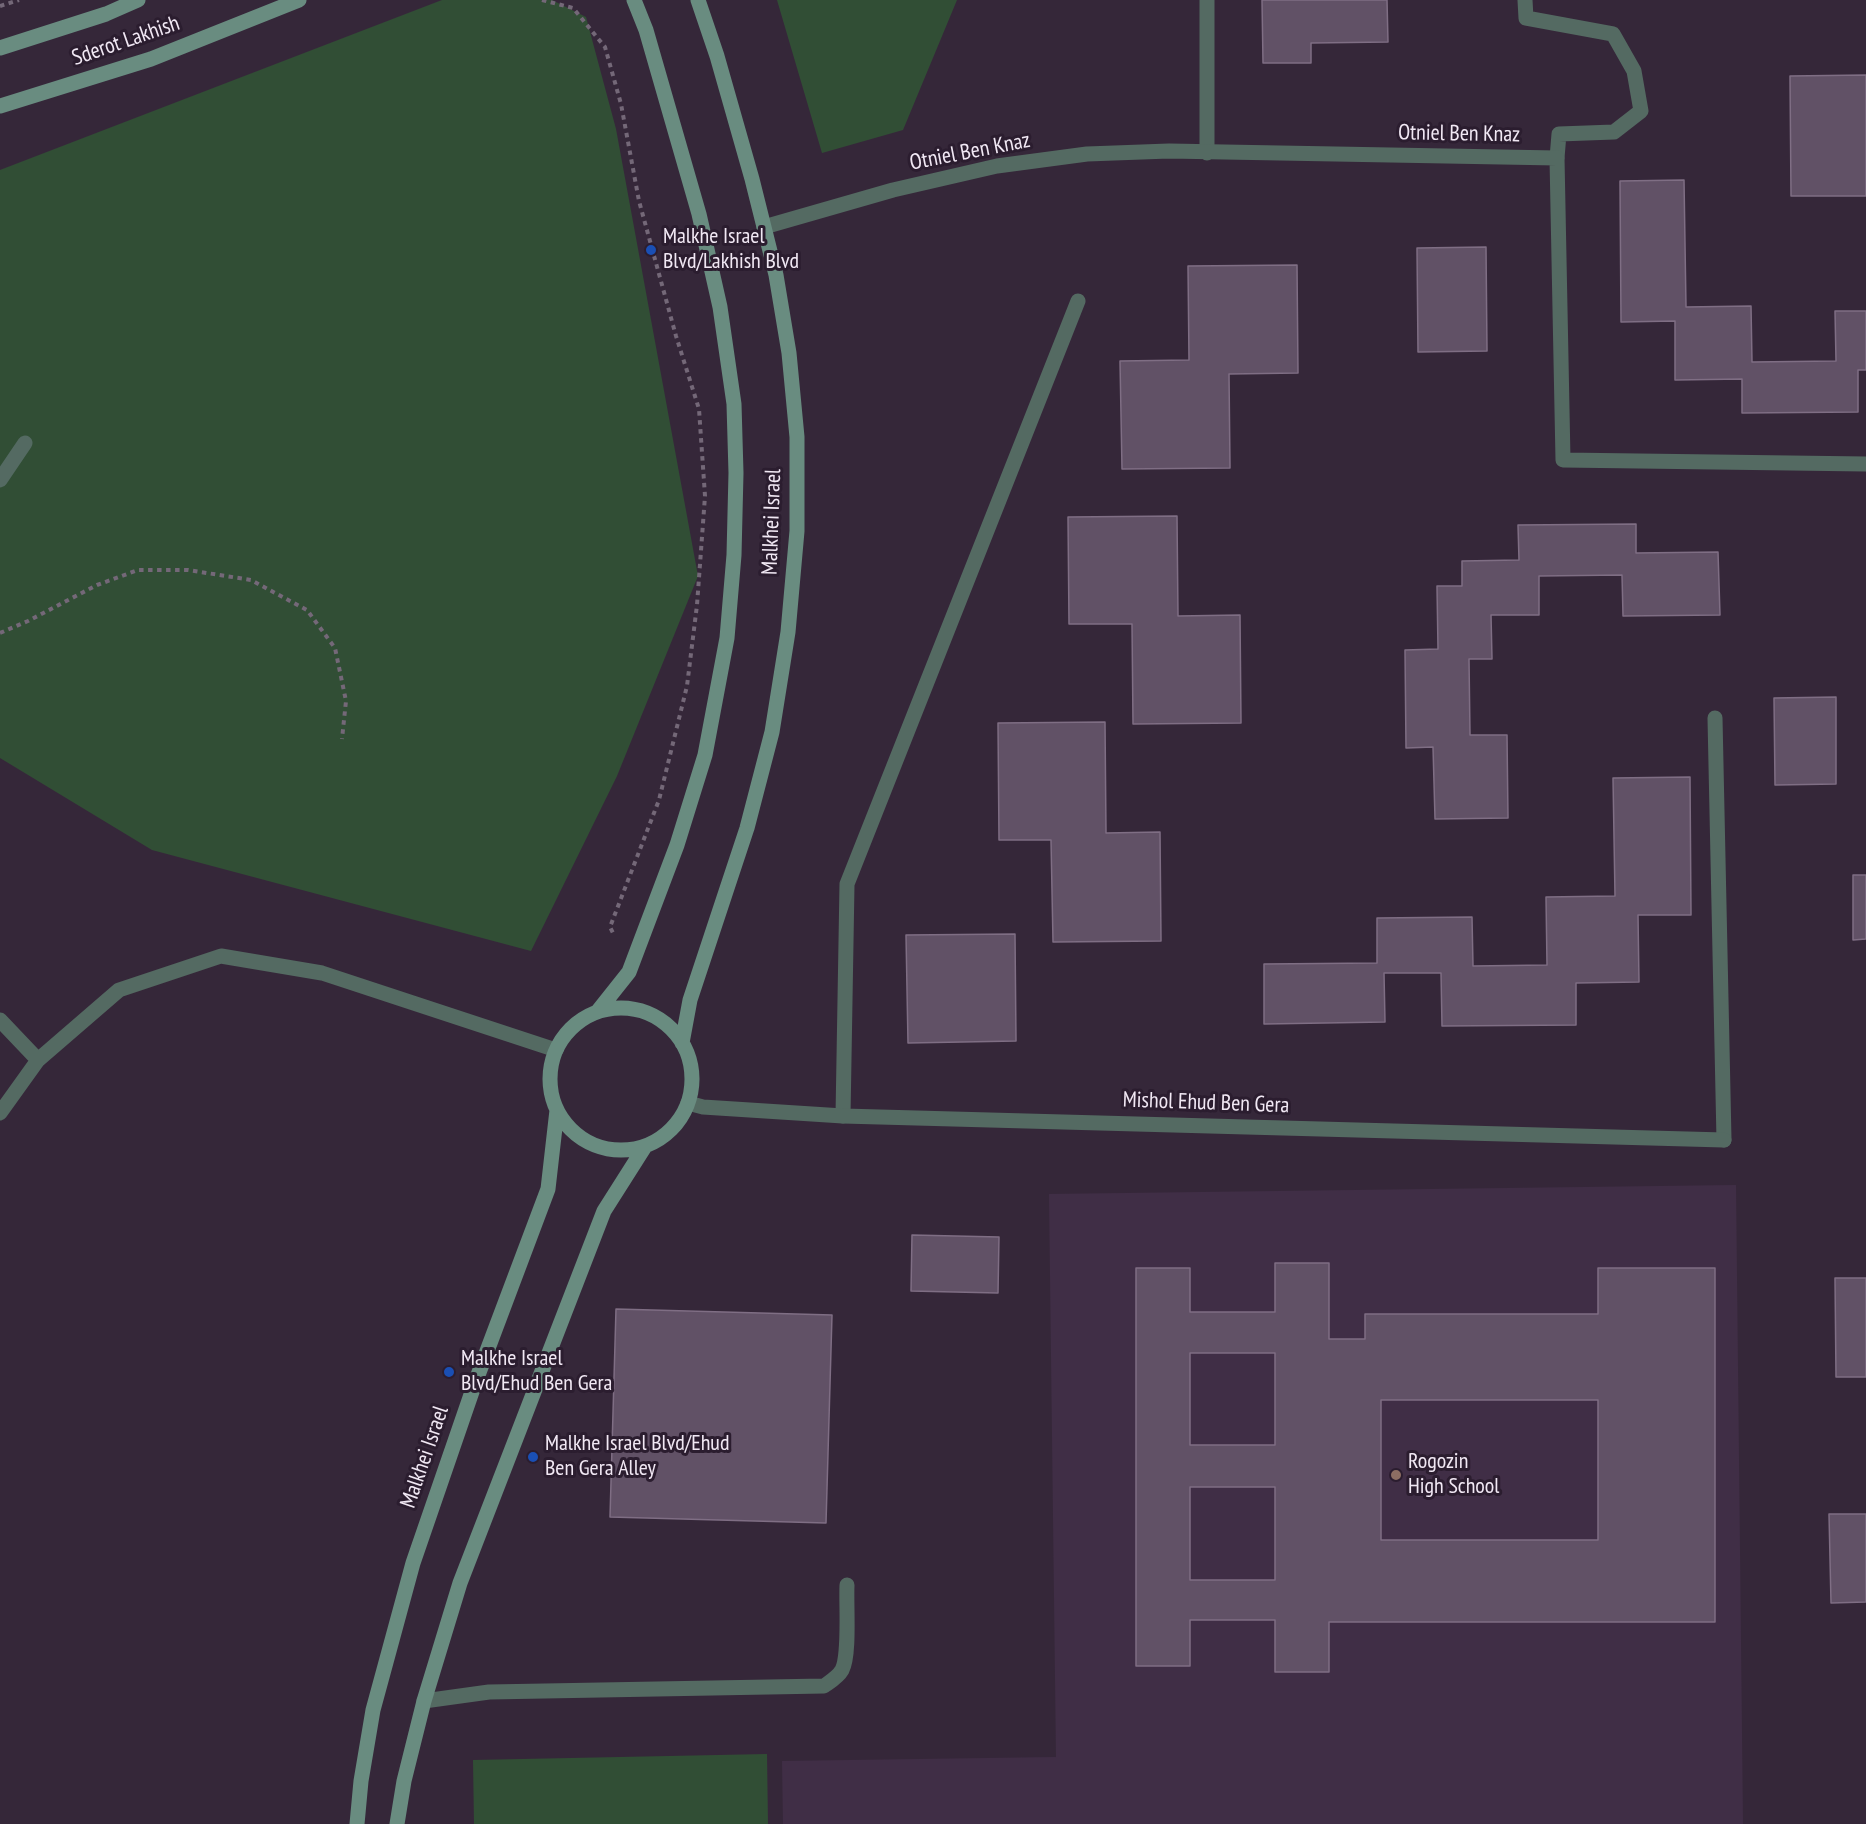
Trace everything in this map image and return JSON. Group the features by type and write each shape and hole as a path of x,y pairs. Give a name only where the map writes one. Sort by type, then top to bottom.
{"street":[{"name":"Sderot Lakhish","path":"0,48 106,14 138,0"},
{"name":"Sderot Lakhish","path":"0,106 151,59 299,0"},
{"name":"Malkhei Israel","path":"598,1011 629,972 677,844 705,755 727,638 734,555 736,473 734,404 720,307 699,214 646,30 634,0"},
{"name":"Malkhei Israel","path":"682,1042 690,1000 750,817 772,732 788,632 797,531 797,437 789,353 776,275 717,56 698,0"},
{"path":"1207,0 1208,153"},
{"path":"1525,0 1526,18 1613,34 1634,71 1641,111 1614,132 1558,134 1563,460 1866,464"},
{"name":"Otniel Ben Knaz","path":"764,227 893,190 997,166 1087,154 1169,151 1557,158"},
{"path":"843,1116 847,884 1078,301"},
{"path":"0,480 25,443"},
{"name":"Mishol Ehud Ben Gera","path":"688,1103 724,1109 843,1116 1725,1140 1715,718"},
{"path":"0,1113 38,1060 118,990 221,956 321,973 556,1050"},
{"path":"621,1008 645,1012 666,1024 682,1042 690,1062 692,1084 688,1103 678,1123 662,1138 644,1148 623,1151 603,1149 584,1141 568,1128 557,1110 550,1090 550,1070 556,1050 566,1034 581,1020 598,1011 621,1008"},
{"path":"0,1020 38,1060"},
{"name":"Malkhei Israel","path":"357,1824 361,1781 373,1710 413,1563 474,1383 548,1189 557,1110"},
{"path":"397,1824 404,1781 424,1701 460,1583 604,1211 644,1148"},
{"path":"424,1701 489,1692 824,1686 834,1680 842,1669 846,1656 847,1585"}],"path":[{"path":"0,6 19,0"},
{"path":"542,0 573,8 605,47 621,104 639,201 676,336 699,409 705,496 697,605 687,686 659,800 610,927 629,972"},
{"path":"0,633 97,585 138,570 188,570 251,580 307,610 335,648 346,701 342,739"}],"shaded area":[{"name":"Rogozin High School","path":"1736,1185 1743,1824 783,1824 782,1761 1056,1757 1049,1194"}],"green space":[{"path":"442,0 552,0 586,17 616,129 698,576 617,776 531,951 152,850 0,758 0,170"},
{"path":"777,0 957,0 903,130 822,153"},
{"path":"767,1754 768,1824 474,1824 473,1760"}],"building":[{"path":"1262,0 1387,0 1388,42 1311,43 1311,63 1263,63"},
{"path":"1866,75 1866,196 1791,196 1790,76"},
{"path":"1684,180 1686,307 1751,306 1752,362 1836,361 1835,311 1866,311 1866,370 1858,370 1858,412 1742,413 1742,379 1675,380 1675,321 1621,322 1620,181"},
{"path":"1486,247 1487,351 1418,352 1417,248"},
{"path":"1297,265 1298,373 1229,374 1230,468 1122,469 1120,361 1189,360 1188,266"},
{"path":"1177,516 1178,616 1240,615 1241,723 1133,724 1132,624 1069,624 1068,517"},
{"path":"1636,524 1636,553 1718,552 1720,615 1623,616 1622,575 1539,576 1539,615 1491,615 1492,659 1469,659 1470,735 1507,735 1508,818 1435,819 1433,747 1406,748 1405,650 1438,649 1437,586 1462,586 1462,561 1519,560 1518,525"},
{"path":"1836,697 1836,784 1775,785 1774,698"},
{"path":"1105,722 1106,833 1160,832 1161,941 1053,942 1051,840 999,840 998,723"},
{"path":"1690,777 1691,915 1638,915 1639,982 1576,983 1576,1025 1442,1026 1441,973 1384,973 1385,1022 1264,1024 1264,964 1377,963 1377,918 1472,917 1473,966 1547,965 1546,897 1615,896 1613,778"},
{"path":"1853,875 1866,875 1866,939 1853,940"},
{"path":"1015,934 1016,1041 908,1043 906,935"},
{"path":"912,1235 999,1237 998,1293 911,1291"},
{"path":"1275,1263 1329,1263 1329,1339 1365,1339 1365,1314 1598,1314 1598,1268 1715,1268 1715,1622 1329,1622 1329,1672 1275,1672 1275,1620 1190,1620 1190,1666 1136,1666 1136,1268 1190,1268 1190,1312 1275,1312","holes":["1190,1353 1275,1353 1275,1445 1190,1445","1381,1400 1598,1400 1598,1540 1381,1540","1190,1487 1275,1487 1275,1580 1190,1580"]},
{"path":"1835,1278 1866,1278 1866,1377 1836,1377"},
{"path":"616,1309 832,1315 826,1523 610,1517"},
{"path":"1829,1514 1866,1514 1866,1602 1831,1603"}],"place":[{"name":"Malkhe Israel Blvd/Lakhish Blvd","path":"651,250"},
{"name":"Malkhe Israel Blvd/Ehud Ben Gera","path":"449,1372"},
{"name":"Malkhe Israel Blvd/Ehud Ben Gera Alley","path":"533,1457"},
{"name":"Rogozin High School","path":"1396,1475"}]}
